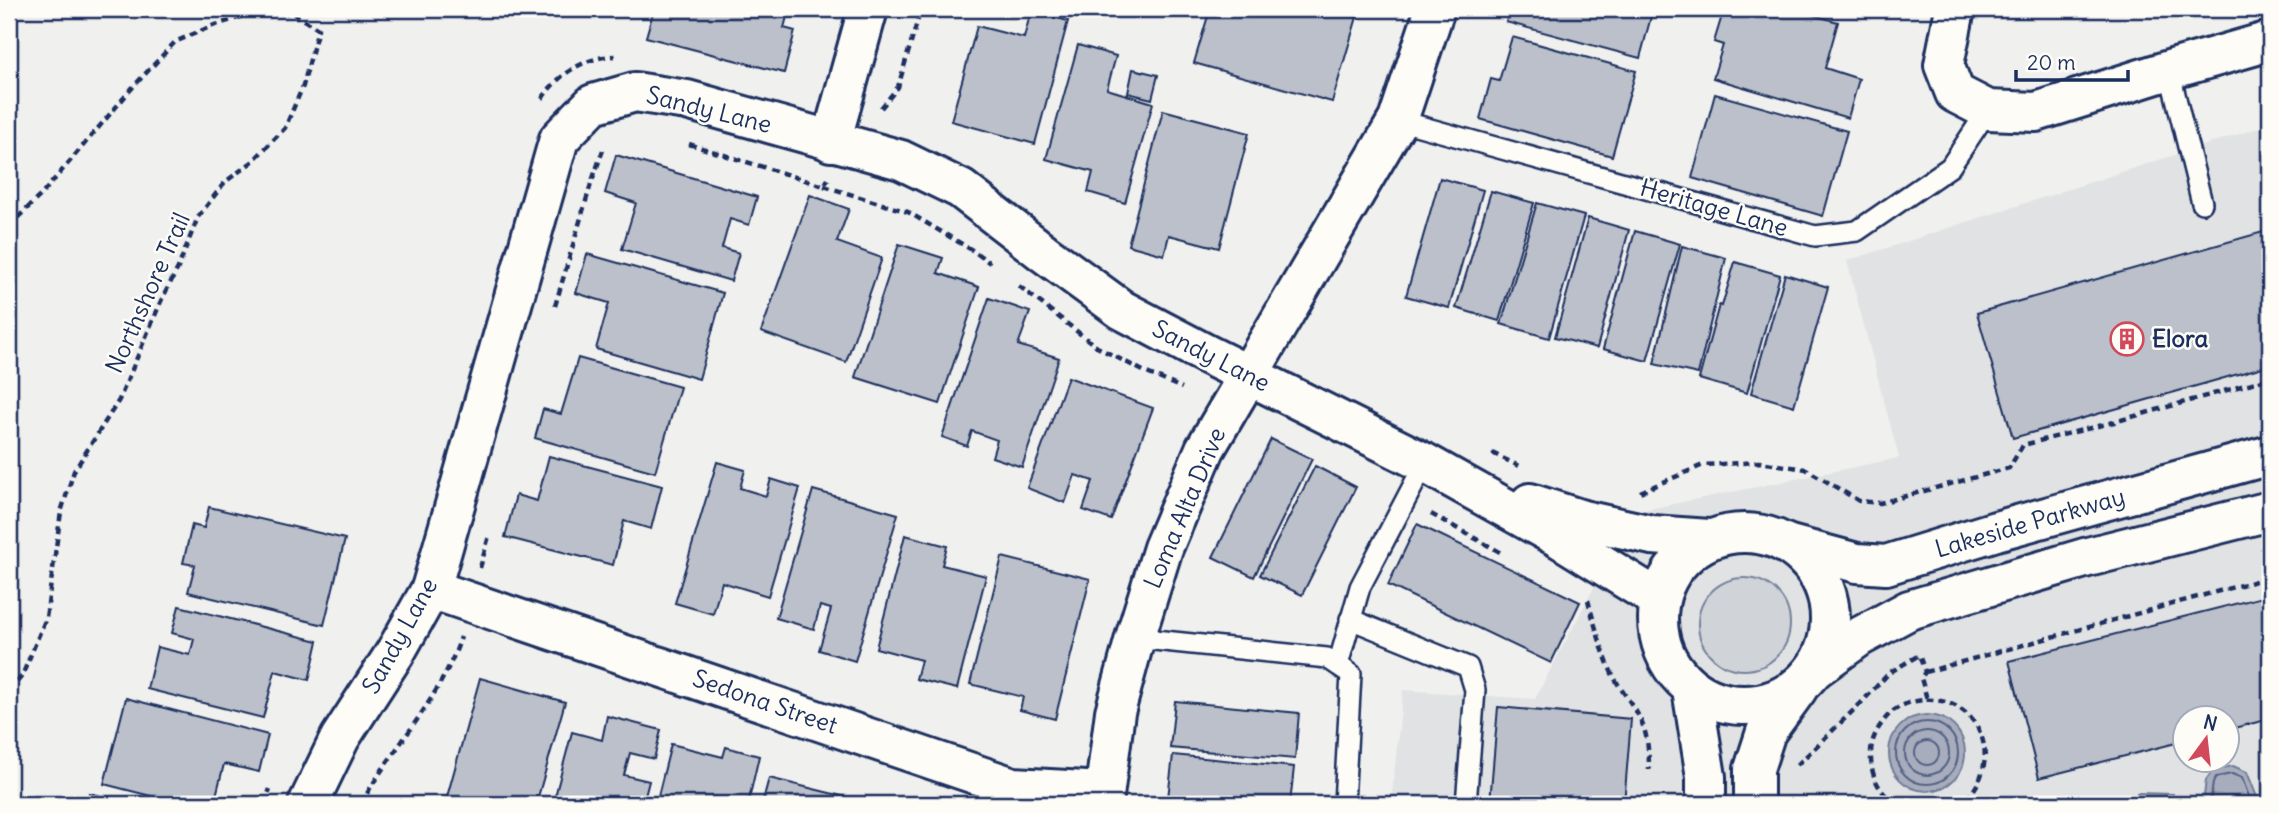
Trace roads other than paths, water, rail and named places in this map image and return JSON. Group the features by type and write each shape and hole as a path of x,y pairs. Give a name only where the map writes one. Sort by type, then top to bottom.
{"street":[{"path":"841,144 868,9"},
{"name":"Loma Alta Drive","path":"1104,798 1115,712 1163,548 1205,449 1398,120 1435,9"},
{"path":"1955,9 1944,65 1955,93 1989,110 2036,112 2270,41"},
{"name":"Sandy Lane","path":"308,804 340,738 395,653 431,589 559,139 593,104 635,92 687,100 901,160 961,189 1122,310 1425,463 1599,561 1658,599"},
{"name":"Lakeside Parkway","path":"1789,544 1857,563 1886,565 1996,531 2270,455"},
{"name":"Sandy Lane","path":"1458,481 1593,522 1652,535 1709,539"},
{"name":"Lakeside Parkway","path":"1754,804 1754,769 1766,732 1807,678 1859,636 1909,610 2088,557 2270,512"},
{"path":"1740,532 1770,536 1789,544 1812,565 1826,590 1831,620 1829,640 1807,678 1771,702 1732,705 1692,690 1671,668 1659,640 1658,599 1669,573 1683,556 1709,539 1740,532"},
{"name":"Sedona Street","path":"431,589 1013,787 1104,798"},
{"path":"1692,690 1706,777 1706,804"}],"lane":[{"path":"2169,70 2202,203"},
{"name":"Heritage Lane","path":"1398,120 1815,236 1857,231 1950,167 1989,110"},
{"path":"1338,665 1360,587 1425,463"},
{"path":"1350,619 1468,667 1475,690 1466,804"},
{"path":"1135,638 1327,658 1351,674 1344,804"}],"water":[{"path":"1927,715 1942,718 1954,726 1962,738 1965,753 1962,768 1954,780 1942,788 1927,791 1912,788 1900,780 1892,768 1889,753 1892,738 1900,726 1912,718"},
{"path":"2240,769 2247,772 2259,802 2270,804 2203,804 2206,780 2210,774 2240,774"},
{"path":"2137,793 2173,794 2173,803 2195,804 2137,804"}],"place":[{"name":"Elora","path":"2127,339"}]}
